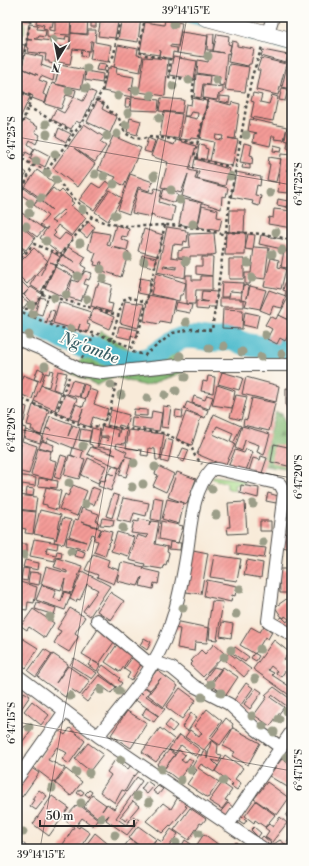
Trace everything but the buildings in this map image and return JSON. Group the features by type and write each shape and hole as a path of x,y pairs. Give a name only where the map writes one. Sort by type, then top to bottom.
{"street":[{"path":"205,17 292,41"},
{"path":"267,34 273,17"},
{"path":"17,339 78,365 103,373 179,366 292,366"},
{"path":"98,736 151,665 169,630 182,578 196,502 205,478 212,469 218,469 280,484 283,488 284,500 268,621 292,635"},
{"path":"97,620 151,665"},
{"path":"151,665 158,663 172,668 194,686 229,704 257,730 280,747"},
{"path":"17,675 98,736 264,849"},
{"path":"17,779 65,711"},
{"path":"228,825 292,731"}],"path":[{"path":"17,75 24,55 31,17"},
{"path":"47,170 75,133 97,99 104,83 107,65 114,56 120,17"},
{"path":"145,17 139,52 145,55 170,59 169,77 194,80 192,97 208,100 194,156 196,159 229,167 237,164"},
{"path":"17,310 56,327 98,334 131,347 133,352 144,355 173,333 192,329 212,330 249,90 255,67 267,34"},
{"path":"17,90 32,96 17,132"},
{"path":"97,99 107,106 109,111 118,116 125,133 130,136 139,139 148,137 175,139 198,144"},
{"path":"28,107 75,133"},
{"path":"17,118 22,121"},
{"path":"17,156 33,165 47,170 92,217 100,221 116,225 165,225 226,233 264,234 292,240"},
{"path":"17,212 20,205 18,199 21,189 33,165"},
{"path":"17,310 32,308 42,294 61,255 81,228 92,217"},
{"path":"131,347 136,339 163,239 165,225"},
{"path":"17,262 34,244 61,255"},
{"path":"42,294 118,315"},
{"path":"111,340 118,315 126,298 129,297 146,302"},
{"path":"56,413 70,374 78,365 92,335 98,334"},
{"path":"102,426 110,410 119,371"},
{"path":"17,397 85,427 102,426 167,434 188,444 198,460 212,469"}],"green space":[{"path":"17,20 25,22 24,34 17,37"},
{"path":"101,331 131,350 135,365 179,353 175,357 184,372 145,386 115,377 97,385 71,373"},
{"path":"276,412 282,414 284,422 292,425 292,470 259,465"},
{"path":"212,476 244,480 245,483 234,485 235,491 227,488 227,483 213,479"}],"waterway":[{"path":"172,17 205,25"},
{"path":"246,37 292,50"},
{"name":"Ng'ombe","path":"17,321 35,325 83,347 96,348 116,358 130,361 144,360 151,357 166,346 186,337 215,340 222,340 231,337 252,346 292,348"}]}
